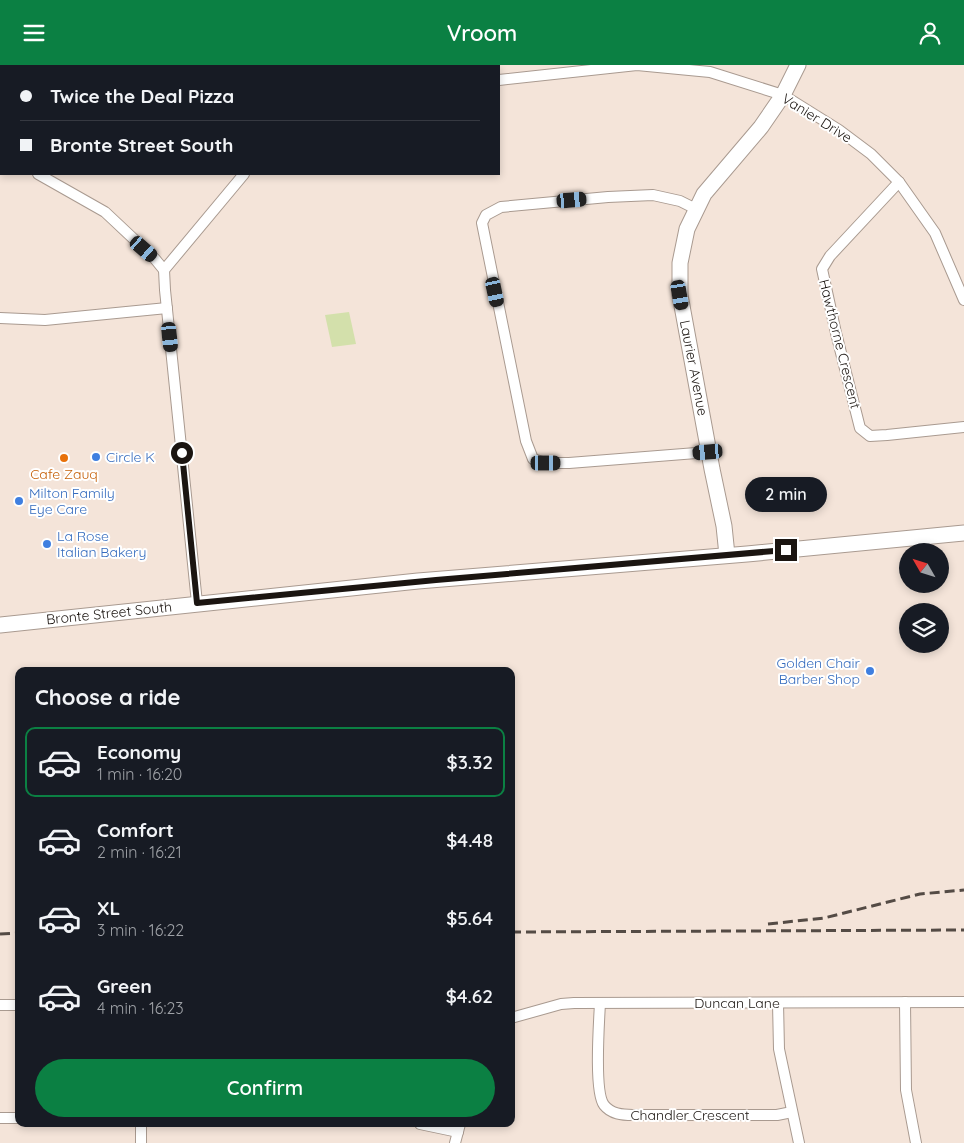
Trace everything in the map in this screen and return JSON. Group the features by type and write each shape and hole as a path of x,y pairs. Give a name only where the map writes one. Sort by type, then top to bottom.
{"main road":[{"name":"Laurier Avenue","path":"727,555 724,526 708,452 680,295 680,263 687,229 704,194 761,127 783,95 798,65"},
{"name":"Bronte Street South","path":"0,625 418,581 964,533"}],"street":[{"name":"Vanier Drive","path":"500,79 637,65 710,72 783,95 839,130 871,154 899,182 935,233 964,300"},
{"path":"42,175 58,179 104,212 155,259 164,271 197,603"},
{"path":"164,271 243,175"},
{"name":"Hawthorne Crescent","path":"899,182 830,256 822,269 860,428 870,435 887,435 964,427"},
{"path":"696,209 680,201 652,195 608,197 501,207 486,215 482,223 526,441 533,459 546,463 569,463 708,452"},
{"path":"0,318 45,320 167,308"},
{"path":"905,1002 906,1090 916,1143"},
{"name":"Duncan Lane","path":"515,1017 562,1004 964,1002"},
{"name":"Chandler Crescent","path":"600,1003 599,1089 604,1104 613,1112 633,1115 778,1115 792,1112"},
{"path":"778,1003 779,1049 799,1143"},
{"path":"0,1005 15,1005"},
{"path":"0,1118 15,1117"},
{"path":"141,1127 141,1143"},
{"path":"455,1143 459,1128"}],"green space":[{"path":"349,312 356,344 332,347 325,315"}],"railway":[{"path":"768,924 824,918 920,894 964,890"},
{"path":"515,932 964,930"},
{"path":"0,934 15,933"}],"place":[{"name":"Circle K","path":"96,457"},
{"name":"Cafe Zauq","path":"64,458"},
{"name":"Milton Family Eye Care","path":"19,501"},
{"name":"La Rose Italian Bakery","path":"47,544"},
{"name":"Golden Chair Barber Shop","path":"870,671"}],"route":[{"path":"182,453 197,603 786,550"}]}
